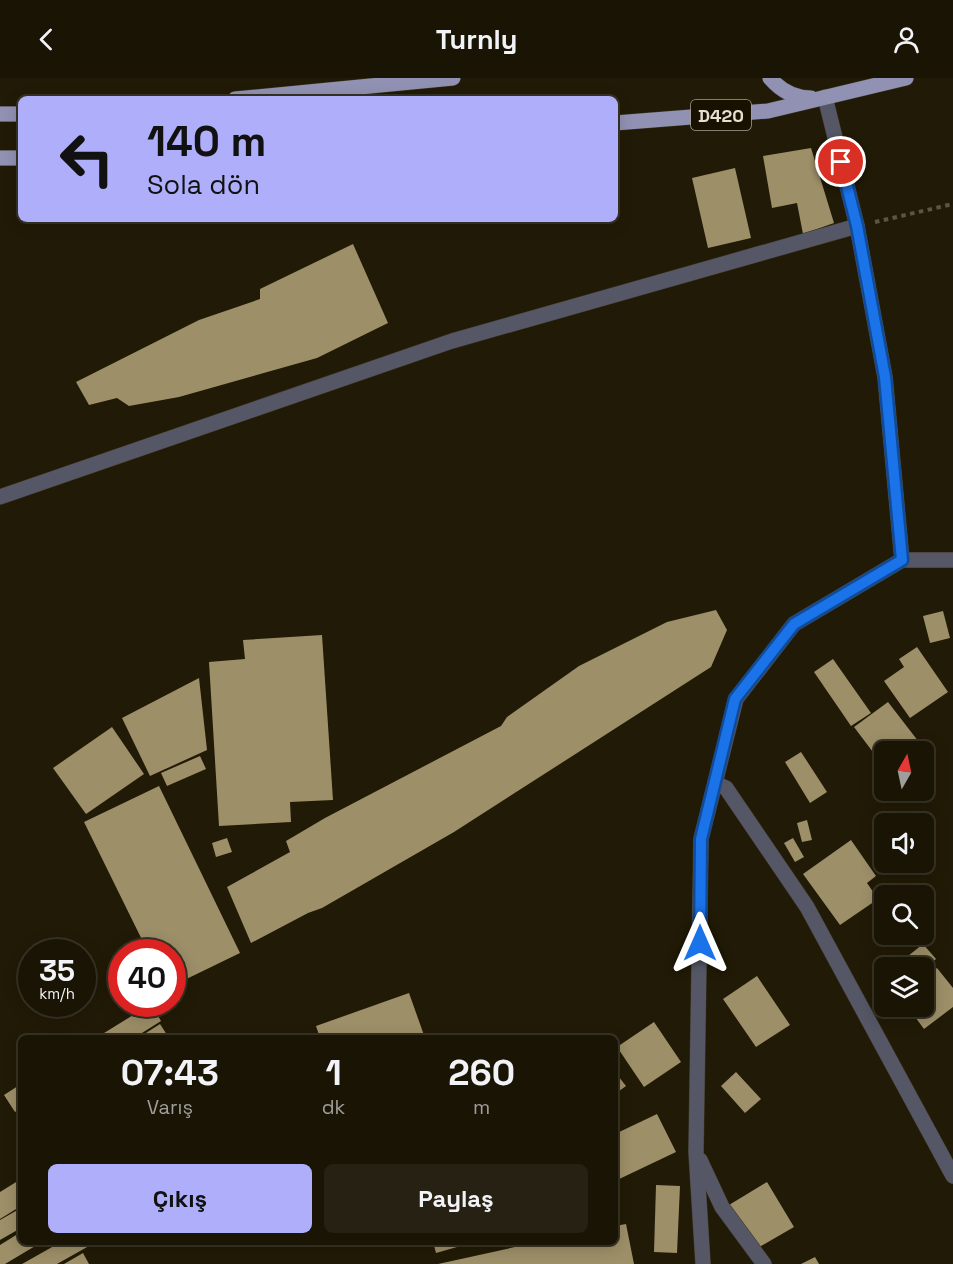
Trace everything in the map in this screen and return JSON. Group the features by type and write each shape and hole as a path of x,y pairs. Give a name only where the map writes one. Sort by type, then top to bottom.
{"main road":[{"path":"266,96 453,78"},
{"path":"770,78 777,86 791,95 808,99 825,97 842,90 854,78"},
{"name":"D420","path":"618,123 768,111 906,78"},
{"path":"0,114 18,114"},
{"path":"0,159 18,158"}],"street":[{"path":"825,97 857,226 885,377 902,560"},
{"path":"0,497 453,341 857,226"},
{"path":"703,1264 696,1152 701,839 735,699 794,624 902,560 953,560"},
{"path":"716,783 726,788 807,907 953,1176"},
{"path":"696,1152 722,1207 764,1264"}],"path":[{"path":"857,226 953,204"}],"building":[{"path":"811,148 834,223 803,234 797,203 772,208 763,156"},
{"path":"735,168 751,238 708,248 692,178"},
{"path":"353,244 388,323 317,358 179,397 129,406 117,398 89,405 76,382 199,320 260,299 260,289"},
{"path":"716,610 727,630 711,667 454,832 322,908 251,943 227,887 290,852 286,841 325,818 501,726 507,717 579,666 667,622"},
{"path":"943,611 950,638 930,643 923,616"},
{"path":"322,635 333,800 290,802 291,822 219,826 209,662 245,659 243,640"},
{"path":"917,647 948,692 910,718 884,681 904,667 899,659"},
{"path":"833,659 871,713 851,726 814,672"},
{"path":"199,678 207,750 150,776 122,718"},
{"path":"888,702 918,741 874,741 874,753 854,727"},
{"path":"112,727 144,774 86,814 53,768"},
{"path":"801,752 827,792 810,803 785,762"},
{"path":"200,756 206,769 167,786 161,773"},
{"path":"159,786 240,953 186,979 186,939 142,939 84,822"},
{"path":"807,820 812,840 802,842 797,823"},
{"path":"227,838 232,852 216,857 212,843"},
{"path":"793,838 804,857 795,862 784,843"},
{"path":"851,840 876,876 867,883 874,893 874,902 840,925 803,874"},
{"path":"924,945 936,959 934,961 934,957 908,956"},
{"path":"937,968 953,988 953,1007 924,1029 915,1017 934,1017 934,970"},
{"path":"757,976 790,1025 756,1047 723,999"},
{"path":"409,993 424,1035 319,1035 316,1026"},
{"path":"130,1017 159,1017 161,1021 139,1035 101,1035"},
{"path":"654,1022 681,1062 644,1087 618,1046"},
{"path":"160,1024 167,1035 143,1035"},
{"path":"736,1072 761,1099 745,1113 721,1086"},
{"path":"618,1076 626,1086 618,1092"},
{"path":"18,1086 18,1110 15,1112 4,1095"},
{"path":"657,1114 676,1152 618,1180 618,1133"},
{"path":"18,1181 18,1208 0,1219 0,1192"},
{"path":"767,1182 794,1227 756,1249 729,1205"},
{"path":"656,1185 680,1186 677,1253 654,1252"},
{"path":"18,1210 18,1230 0,1240 0,1220"},
{"path":"626,1224 634,1264 438,1264 524,1245 618,1245 618,1225"},
{"path":"18,1234 18,1245 37,1245 5,1264 0,1264 0,1245"},
{"path":"56,1245 89,1246 57,1264 22,1264"},
{"path":"434,1245 464,1245 436,1253"},
{"path":"83,1253 89,1264 64,1264"},
{"path":"815,1257 819,1264 801,1264"}],"route":[{"path":"700,943 701,839 735,699 794,624 902,560 885,377 857,226 841,162"}]}
